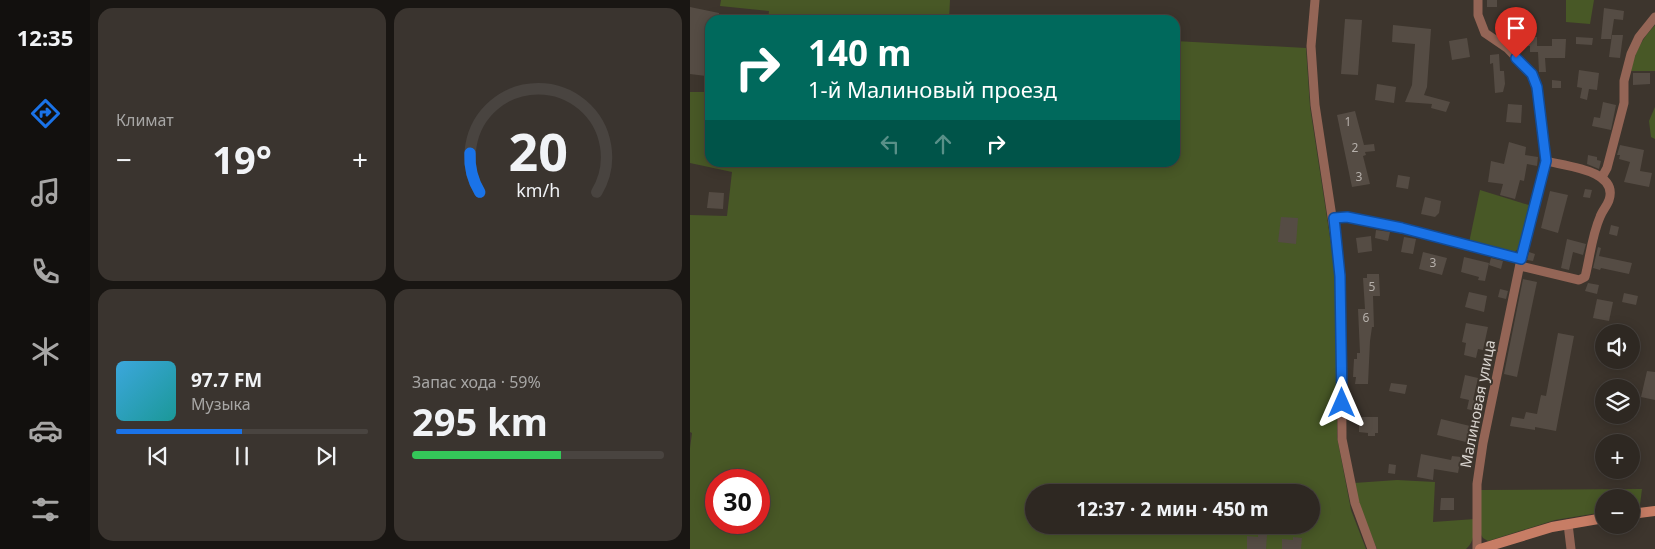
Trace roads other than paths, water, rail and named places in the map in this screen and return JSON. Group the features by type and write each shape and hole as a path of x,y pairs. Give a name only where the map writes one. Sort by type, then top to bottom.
{"street":[{"path":"1315,0 1311,46 1315,105 1334,218 1340,276 1342,439 1354,503 1372,549"},
{"name":"Малиновая улица","path":"1478,0 1478,15 1485,33 1507,48 1532,74 1537,87 1546,161 1520,262 1483,443 1477,484 1479,549"},
{"path":"1602,177 1607,168 1624,103 1624,81 1631,54 1639,37 1655,18"},
{"path":"1334,218 1347,217 1393,226 1579,280 1585,277 1600,217 1609,200 1610,189 1602,177 1595,173 1546,161"},
{"path":"1640,513 1655,511"},
{"path":"1479,549 1568,524 1595,520"},
{"path":"1568,524 1571,549"}]}
